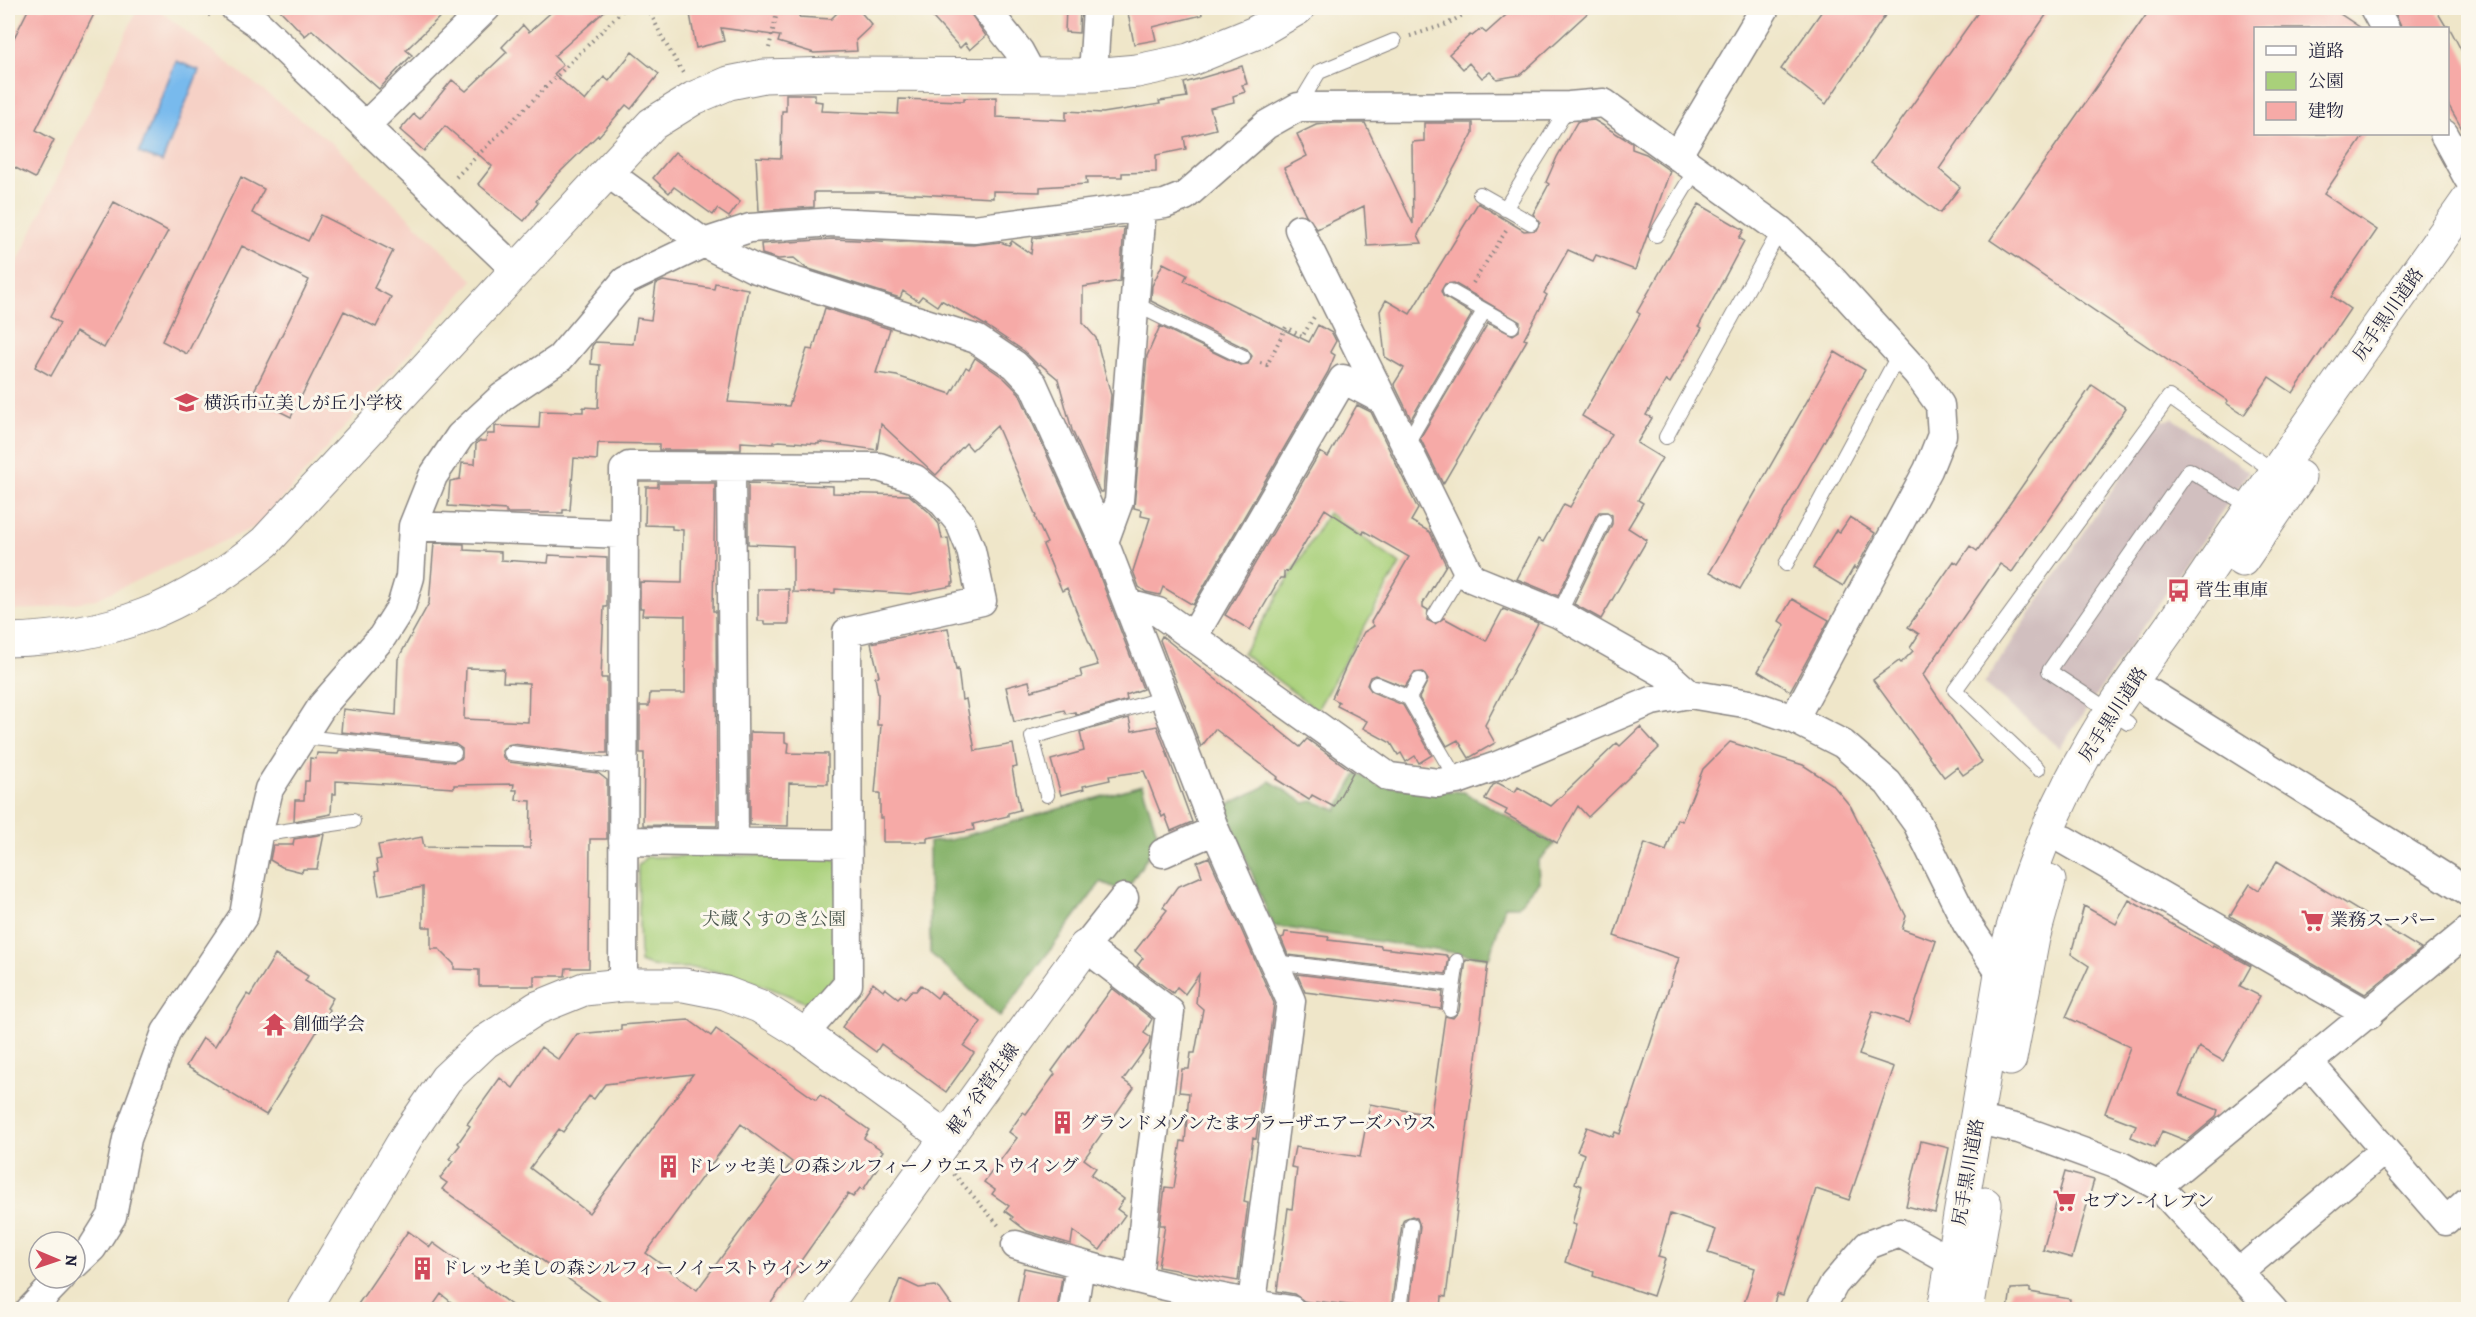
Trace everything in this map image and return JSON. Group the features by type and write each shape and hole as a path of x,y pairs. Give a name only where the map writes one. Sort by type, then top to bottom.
{"street":[{"path":"235,8 256,23 517,271"},
{"path":"365,126 486,8"},
{"path":"985,8 1019,51 1032,75"},
{"path":"1093,75 1097,8"},
{"path":"8,640 50,639 111,627 139,618 184,598 232,569 265,542 652,124 694,98 729,83 764,76 1093,75 1137,71 1189,60 1255,33 1298,8"},
{"path":"1686,163 1765,8"},
{"path":"2373,8 2384,27"},
{"path":"87,1253 112,1216 127,1139 166,1032 244,915 258,835 269,789 322,706 382,637 401,607 410,577 413,526 433,476 460,436 502,397 560,358 626,281 704,243 750,228 833,222 974,229 1165,204 1185,196 1266,124 1298,107 1569,106 1604,103 1780,230 1828,276 1917,373 1940,405 1942,435 1928,470 1794,719"},
{"path":"2445,135 2469,178"},
{"path":"608,173 704,243 753,268 976,339 1015,365 1033,384 1104,542 1215,830 1291,1001 1252,1307"},
{"name":"尻手黒川道路","path":"1967,1310 1964,1265 2012,981 2013,924 2041,842 2086,753 2120,717 2150,693 2260,514 2275,472 2469,200"},
{"path":"1104,542 1119,501 1142,208"},
{"path":"1299,230 1471,578 1559,614 1669,676 1689,694"},
{"name":"尻手黒川道路","path":"2012,981 2080,800 2120,717 2168,632 2260,514 2469,231"},
{"path":"1193,637 1343,379 1383,400"},
{"path":"623,984 624,470 628,466 879,467 915,479 940,500 960,523 971,550 982,602 847,632 848,984 804,1034"},
{"path":"731,466 734,842"},
{"path":"413,526 624,534"},
{"path":"1128,604 1158,612 1389,777 1438,783 1457,780 1497,766 1652,701 1689,694 1750,704 1794,719 1843,744 1888,783 1917,823 1967,924 2012,981"},
{"path":"2150,693 2469,891"},
{"path":"1163,853 1215,830"},
{"path":"2064,840 2369,1015"},
{"path":"622,841 848,844"},
{"name":"梶ヶ谷菅生線","path":"822,1310 1085,947 1124,898"},
{"path":"2158,1186 2469,931"},
{"path":"1085,947 1170,1012 1138,1279"},
{"path":"303,1310 407,1136 446,1079 485,1042 537,1008 584,989 623,984 684,985 725,993 759,1006 804,1034 947,1138"},
{"path":"2308,1063 2446,1221 2469,1200"},
{"path":"1988,1122 2019,1129 2121,1166 2158,1186 2273,1310"},
{"path":"2238,1273 2384,1150"},
{"path":"1820,1310 1834,1284 1868,1245 1900,1233 1964,1265"},
{"path":"1016,1245 1080,1265 1252,1307 1291,1310"},
{"path":"1073,1310 1080,1265"},
{"name":"尻手黒川道路","path":"1944,1310 1964,1265"},
{"path":"30,1310 49,1290"},
{"path":"8,1302 22,1310"}],"lane":[{"path":"1298,107 1319,72 1394,41"},
{"path":"1511,212 1569,106"},
{"path":"1656,236 1686,163"},
{"path":"1480,194 1531,223"},
{"path":"1666,437 1780,230"},
{"path":"1450,291 1512,326"},
{"path":"1135,304 1243,357"},
{"path":"1406,445 1484,310"},
{"path":"1786,564 1899,354"},
{"path":"2038,769 1955,690 2169,397 2275,472"},
{"path":"2120,717 2049,671 2189,470 2260,514"},
{"path":"1559,614 1604,520"},
{"path":"1435,615 1464,567"},
{"path":"1409,698 1419,681"},
{"path":"1376,684 1409,698 1457,780"},
{"path":"1047,795 1032,737 1164,698"},
{"path":"303,737 454,753"},
{"path":"511,753 623,767"},
{"path":"258,835 353,821"},
{"path":"1450,1009 1456,961"},
{"path":"1273,962 1453,984"},
{"path":"1400,1310 1411,1226"}],"path":[{"path":"450,183 625,8"},
{"path":"648,8 694,98"},
{"path":"764,76 778,8"},
{"path":"1394,41 1447,24 1475,8"},
{"path":"1463,299 1511,212"},
{"path":"1243,357 1267,365 1286,327 1302,337 1329,290"},
{"path":"951,1171 1016,1245"}],"shaded area":[{"name":"横浜市立美しが丘小学校","path":"138,8 156,8 337,147 473,280 259,525 96,599 39,609 8,610 8,282"},
{"path":"2173,418 2249,472 2060,748 1984,684 2156,423"}],"green space":[{"path":"1328,513 1400,564 1317,710 1243,654"},
{"path":"1357,773 1380,786 1464,792 1555,844 1538,861 1539,882 1518,906 1505,906 1489,958 1273,926 1225,806 1264,787 1270,781 1305,803 1313,801 1337,810"},
{"path":"1142,785 1159,839 1125,892 1101,882 1000,1017 930,953 929,842 950,840"},
{"name":"犬蔵くすのき公園","path":"826,854 838,862 838,973 814,1006 760,984 719,972 696,968 655,967 640,962 638,866 646,857"}],"water":[{"path":"176,61 199,70 162,162 139,153"}],"building":[{"path":"29,8 97,8 36,130 54,140 35,178 8,164 8,50"},
{"path":"278,8 449,8 406,50 412,55 379,89 312,30 305,36"},
{"path":"556,8 608,8 554,56 563,65 554,74 585,101 604,77 609,81 632,52 659,74 631,109 626,105 599,136 557,175 536,201 538,203 524,221 478,184 492,166 445,126 424,151 400,130 414,114 420,119 452,80 466,91 507,52 502,47 523,25 529,32"},
{"path":"689,8 801,8 799,17 831,19 842,8 857,8 872,25 856,40 857,51 814,53 778,42 780,36 721,28 724,41 696,48"},
{"path":"924,8 967,8 986,36 970,50 965,43 960,48"},
{"path":"1066,8 1080,8 1079,33 1065,32"},
{"path":"1127,8 1201,8 1202,15 1153,27 1156,40 1134,44"},
{"path":"1514,8 1593,8 1520,75 1497,79 1490,72 1482,78 1469,63 1463,69 1449,54 1470,35 1472,36 1481,29 1486,33"},
{"path":"1824,8 1890,8 1826,104 1781,69"},
{"path":"1981,8 2051,8 1939,169 1960,187 1940,213 1871,163"},
{"path":"2151,8 2331,8 2360,27 2254,27 2254,135 2364,135 2324,194 2377,230 2332,296 2350,309 2293,393 2269,377 2244,415 2226,403 2228,401 1990,240"},
{"path":"2393,8 2435,8 2446,27 2402,27"},
{"path":"2448,25 2469,65 2469,141 2449,106"},
{"path":"1242,66 1247,84 1242,85 1245,92 1233,96 1234,102 1210,108 1216,129 1184,137 1186,149 1156,155 1156,172 1122,173 1122,177 1086,177 1087,184 1040,187 1040,192 993,191 993,198 878,192 814,192 814,207 759,211 756,157 781,158 782,111 786,111 786,94 815,94 815,101 822,102 821,111 898,114 899,99 964,101 964,98 996,97 996,117 1066,120 1066,111 1103,113 1160,104 1159,101 1187,97 1184,83"},
{"path":"1594,120 1632,143 1632,149 1646,154 1670,171 1635,270 1596,255 1593,261 1568,250 1544,293 1547,295 1524,339 1527,340 1443,484 1420,438 1488,323 1513,335 1519,331 1520,322 1454,283 1445,284 1441,291 1443,296 1472,314 1411,419 1394,384 1404,368 1385,357 1380,311 1386,300 1410,314 1478,203 1524,231 1536,230 1540,222 1533,214 1549,184 1546,182 1557,157 1577,122"},
{"path":"1365,123 1413,224 1412,142 1424,141 1424,123 1473,123 1473,133 1418,235 1422,243 1367,246 1364,206 1317,229 1306,215 1284,168 1307,156 1297,134 1316,125"},
{"path":"675,152 740,202 729,217 717,209 713,215 674,187 669,193 653,178"},
{"path":"241,177 264,189 252,213 308,241 321,215 393,251 374,288 391,297 376,327 344,311 291,417 251,397 309,280 242,246 187,354 162,341"},
{"path":"114,202 168,231 104,348 76,332 51,376 35,367 60,323 50,317"},
{"path":"1699,204 1744,230 1739,238 1744,241 1699,326 1702,328 1670,383 1666,380 1646,415 1652,418 1637,443 1662,458 1638,500 1643,503 1628,528 1647,540 1601,619 1574,604 1612,524 1612,515 1607,512 1599,512 1596,516 1558,596 1517,579 1538,539 1543,542 1564,504 1570,507 1612,434 1582,416 1640,314 1637,312"},
{"path":"1124,227 1120,281 1083,287 1083,323 1096,338 1111,395 1103,492 1100,492 1072,430 1058,379 1040,364 1038,365 1024,351 941,300 937,306 922,296 918,301 903,291 900,298 806,268 794,258 778,259 762,254 761,244 833,239 973,245 1000,242 1009,245 1012,241 1031,254 1033,238"},
{"path":"1163,263 1187,275 1184,281 1309,342 1318,325 1332,333 1336,341 1330,352 1335,355 1328,372 1193,605 1163,587 1160,595 1146,592 1139,587 1133,571 1150,518 1141,516 1142,510 1134,508 1147,356 1160,326 1240,365 1248,364 1252,356 1247,349 1151,301 1152,286"},
{"path":"663,281 714,289 715,283 748,289 728,402 789,406 807,349 813,350 825,308 890,329 876,373 897,376 951,394 966,367 969,369 975,358 1004,378 1019,393 1089,548 1143,689 1126,695 1127,700 1076,715 1075,712 1066,714 1064,710 1014,722 1006,687 1029,681 1031,691 1082,677 1080,670 1098,665 1067,588 1062,591 1043,545 1047,543 997,426 972,450 966,443 936,475 881,424 877,450 819,442 819,444 779,441 774,444 741,442 741,450 659,450 659,444 598,443 597,460 574,458 570,510 563,510 563,513 506,513 506,510 448,506 450,481 460,479 462,463 475,464 476,444 479,441 486,441 487,434 495,434 495,426 539,428 540,411 583,412 583,407 598,408 600,365 591,364 592,346 595,342 633,344 637,318 651,320 656,284"},
{"path":"1835,352 1865,370 1740,589 1710,572"},
{"path":"2092,385 2126,408 2012,572 2000,564 1923,675 1982,762 1963,775 1957,767 1944,777 1873,680 1899,661 1901,663 1913,651 1910,648 1919,634 1908,627 1954,561 1958,564 1970,546 1977,551"},
{"path":"1357,405 1371,412 1418,509 1411,521 1430,532 1446,565 1423,603 1423,607 1428,610 1427,620 1435,624 1444,618 1486,641 1503,609 1538,623 1485,725 1495,743 1469,758 1458,740 1447,746 1419,698 1428,680 1423,672 1414,673 1405,687 1375,675 1370,677 1367,685 1372,692 1403,705 1432,755 1419,763 1415,756 1406,762 1401,753 1398,755 1391,743 1363,728 1367,721 1337,706 1339,702 1332,698 1364,632 1374,626 1371,622 1409,557 1364,531 1363,534 1325,509 1288,571 1284,572 1284,578 1280,578 1250,630 1225,615 1320,452 1328,457"},
{"path":"658,483 715,483 713,611 716,611 717,826 643,825 644,753 640,753 640,706 649,706 650,693 685,693 685,616 642,615 643,608 640,608 640,582 682,583 683,530 672,529 672,526 645,525 646,487 658,487"},
{"path":"748,483 833,486 833,493 909,495 939,524 942,539 948,538 954,583 952,586 910,594 835,589 835,593 793,592 793,546 748,544"},
{"path":"1850,517 1875,533 1856,569 1854,567 1843,586 1813,568 1836,530 1840,532"},
{"path":"434,543 464,544 464,550 501,552 501,560 548,563 549,555 607,558 607,607 604,607 601,678 607,678 607,753 583,753 512,744 507,745 502,751 503,757 509,762 598,773 607,780 607,839 590,839 589,968 566,968 565,976 534,976 534,986 479,986 479,970 454,969 454,964 439,949 431,949 431,927 423,927 423,887 379,895 375,872 378,871 376,860 381,859 378,845 422,837 424,847 530,848 531,801 516,800 517,790 513,790 514,784 454,785 454,788 336,781 336,794 332,794 331,814 294,821 295,800 304,800 305,781 309,781 310,758 316,759 317,753 338,754 339,750 453,762 462,758 462,749 455,744 341,732 343,709 396,715 398,659 429,603","holes":["466,668 504,669 503,682 529,683 528,722 464,719"]},
{"path":"758,589 789,589 789,624 764,624 764,621 758,621"},
{"path":"1792,599 1829,620 1790,691 1758,671 1785,625 1779,621"},
{"path":"948,628 956,670 958,669 962,700 966,699 975,751 1013,744 1017,767 1012,768 1020,810 1008,813 1008,816 973,824 974,830 927,838 927,842 883,842 880,793 875,793 881,725 877,725 878,694 875,677 879,676 871,643"},
{"path":"1162,636 1300,747 1307,739 1353,772 1334,807 1312,795 1309,800 1276,779 1278,777 1215,729 1201,747 1160,640"},
{"path":"1129,718 1132,731 1157,726 1192,822 1171,831 1165,815 1162,817 1144,771 1109,776 1110,780 1083,786 1084,789 1061,795 1051,760 1084,751 1080,732"},
{"path":"1640,727 1659,748 1588,817 1578,806 1557,843 1505,814 1507,810 1485,799 1493,785 1498,783 1515,792 1518,787 1551,806 1617,743 1620,746"},
{"path":"750,732 785,733 785,742 789,743 788,753 828,754 828,784 789,783 788,826 750,825"},
{"path":"1730,742 1803,765 1832,784 1851,807 1906,916 1902,929 1936,941 1909,1023 1873,1011 1859,1055 1894,1067 1849,1200 1816,1189 1783,1296 1777,1294 1772,1310 1742,1310 1755,1268 1708,1253 1716,1230 1670,1214 1658,1257 1665,1259 1653,1296 1593,1276 1594,1272 1565,1262 1576,1225 1572,1224 1582,1186 1575,1183 1584,1154 1577,1151 1587,1127 1613,1137 1615,1132 1620,1134 1679,958 1614,936 1645,843 1666,851 1677,819 1682,821 1703,769"},
{"path":"324,834 317,869 303,869 302,872 282,867 270,860 273,845 293,845 294,839"},
{"path":"1209,857 1274,1003 1256,1139 1253,1138 1244,1202 1248,1203 1238,1281 1158,1267 1165,1225 1160,1225 1165,1187 1174,1188 1181,1141 1185,1142 1189,1093 1179,1092 1182,1069 1189,1069 1191,1053 1195,1053 1203,1009 1196,1003 1199,974 1185,994 1177,987 1173,993 1137,966 1143,958 1135,951 1167,910 1163,907 1177,887 1202,876 1197,862"},
{"path":"2277,861 2421,949 2365,994 2230,916 2250,884 2259,890"},
{"path":"2129,900 2212,947 2213,945 2251,966 2240,986 2260,996 2223,1061 2199,1047 2179,1094 2218,1110 2216,1117 2187,1141 2162,1131 2155,1147 2131,1137 2136,1125 2105,1113 2130,1047 2066,1017 2089,966 2071,954 2084,906 2116,924"},
{"path":"1285,932 1329,937 1328,940 1381,946 1381,948 1446,955 1449,958 1446,974 1288,955 1281,938 1284,937"},
{"name":"創価学会","path":"275,955 308,976 305,981 333,998 327,1008 330,1010 266,1115 186,1066 203,1038 215,1046 247,994 250,996"},
{"path":"1466,960 1488,963 1446,1297 1442,1296 1441,1310 1409,1310 1420,1226 1417,1218 1412,1216 1404,1219 1402,1224 1391,1310 1315,1301 1315,1303 1304,1301 1294,1294 1277,1291 1288,1208 1292,1209 1297,1168 1291,1167 1295,1147 1360,1157 1370,1104 1431,1115 1445,1016 1453,1018 1459,1011"},
{"path":"1297,974 1443,992 1441,1009 1305,992"},
{"path":"873,983 883,991 885,988 898,998 901,995 905,998 921,985 937,998 941,992 981,1022 964,1046 974,1053 946,1092 881,1044 876,1052 842,1027"},
{"name":"グランドメゾンたまプラーザエアーズハウス","path":"1112,988 1152,1019 1144,1033 1150,1037 1149,1044 1123,1080 1134,1088 1084,1159 1096,1168 1091,1175 1124,1199 1117,1209 1125,1215 1100,1250 1073,1231 1071,1244 1027,1231 1011,1219 1013,1217 1005,1211 1009,1206 992,1194 995,1190 984,1182 1017,1138 1009,1132 1023,1112 1026,1114 1055,1074 1052,1071"},
{"name":"ドレッセ美しの森シルフィーノウエストウイング","path":"689,1020 711,1036 716,1029 816,1100 820,1095 869,1130 864,1138 883,1151 874,1164 878,1167 863,1190 860,1188 853,1197 848,1194 766,1310 612,1310 442,1189 447,1183 440,1178 453,1161 449,1159 470,1126 467,1124 500,1078 513,1088 541,1047 559,1060 577,1034 621,1030 621,1025","holes":["693,1074 589,1213 530,1168 559,1129 563,1132 589,1096 594,1099 605,1084","741,1124 792,1162 697,1290 646,1253"]},
{"path":"1921,1141 1949,1148 1935,1213 1906,1206"},
{"path":"2065,1172 2094,1180 2072,1258 2043,1250"},
{"name":"ドレッセ美しの森シルフィーノイーストウイング","path":"408,1231 430,1247 433,1243 458,1261 455,1263 518,1310 461,1310 441,1294 430,1310 354,1310"},
{"path":"1024,1268 1062,1276 1057,1310 1016,1310"},
{"path":"900,1279 919,1288 935,1286 940,1289 955,1310 888,1310"},
{"path":"2030,1288 2030,1292 2070,1299 2069,1310 2008,1310 2011,1289"}],"place":[{"name":"横浜市立美しが丘小学校","path":"186,403"},
{"name":"菅生車庫","path":"2178,590"},
{"name":"業務スーパー","path":"2312,920"},
{"name":"創価学会","path":"275,1024"},
{"name":"グランドメゾンたまプラーザエアーズハウス","path":"1062,1123"},
{"name":"ドレッセ美しの森シルフィーノウエストウイング","path":"668,1166"},
{"name":"セブン-イレブン","path":"2065,1201"},
{"name":"ドレッセ美しの森シルフィーノイーストウイング","path":"423,1268"}]}
